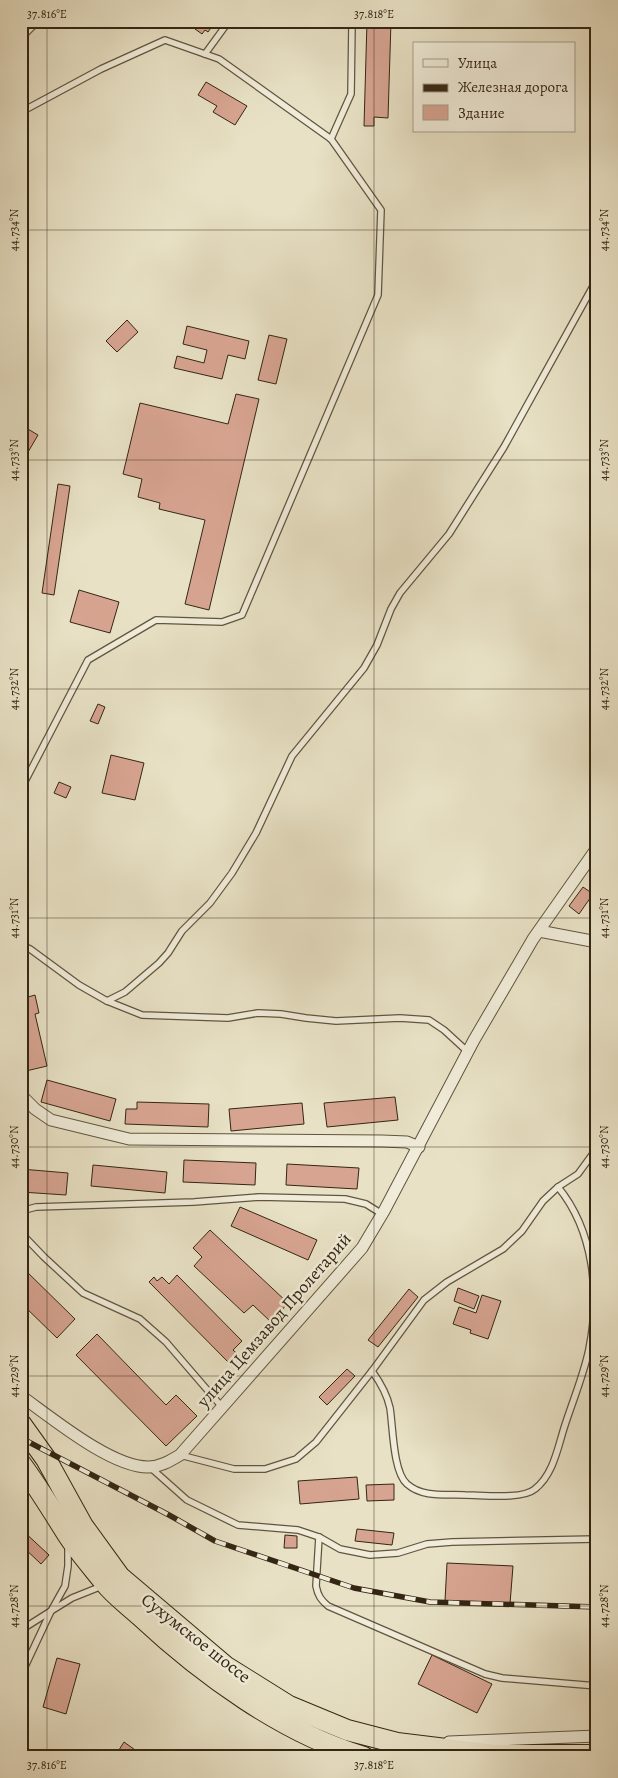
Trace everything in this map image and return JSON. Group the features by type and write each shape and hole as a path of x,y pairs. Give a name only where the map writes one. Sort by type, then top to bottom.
{"highway":[{"name":"Сухумское шоссе","path":"21,1424 46,1459 83,1526 120,1577 226,1666 289,1706 347,1730 397,1743 495,1755 597,1755"},
{"name":"Сухумское шоссе","path":"21,1464 42,1492 68,1535 106,1584 153,1628 210,1676 279,1719 340,1750 364,1757"}],"street":[{"name":"улица Цемзавод Пролетарий","path":"149,1467 165,1463 180,1455 362,1248 419,1147 468,1052 538,931 597,848"},
{"path":"538,931 597,942"},
{"path":"21,1093 35,1109 51,1120 129,1139 382,1140 407,1142 419,1147"},
{"path":"21,1396 111,1458 131,1465 149,1467"},
{"path":"21,1480 42,1492"},
{"path":"397,1743 597,1736"}],"lane":[{"path":"21,38 38,21"},
{"path":"205,54 229,21"},
{"path":"330,139 352,94 352,24 350,21"},
{"path":"21,112 101,69 165,40 219,59 330,139 381,210 378,296 242,615 222,622 156,620 88,660 21,789"},
{"path":"107,1001 124,992 160,963 182,932 210,903 232,873 256,833 292,756 364,668 377,646 400,593 450,534 504,447 597,279"},
{"path":"21,945 79,985 107,1001 142,1015 228,1018 258,1013 336,1021 400,1018 429,1020 444,1030 468,1052"},
{"path":"180,1455 234,1469 265,1469 296,1459 316,1442 372,1371 424,1300 447,1282 503,1249 522,1231 543,1201 558,1187 578,1174 597,1148"},
{"path":"372,1371 382,1384 389,1406 398,1469 406,1484 422,1494 514,1496 535,1490 551,1470 589,1350 593,1316 593,1278 588,1244 578,1218 558,1187"},
{"path":"21,1211 36,1207 194,1202 259,1197 345,1199 366,1204 382,1214"},
{"path":"21,1233 83,1293 140,1319 166,1342 222,1407"},
{"path":"149,1467 187,1500 238,1525 298,1530 319,1537 340,1549 370,1555 398,1553 427,1544 452,1542 597,1539"},
{"path":"21,1675 64,1586 68,1566 68,1535"},
{"path":"319,1537 316,1586 322,1601 328,1606 485,1674 502,1678 597,1686"},
{"path":"21,1630 72,1598 106,1584"}],"building":[{"path":"194,21 216,21 208,32 205,30 202,34 195,29 198,24"},
{"path":"367,21 391,21 388,118 374,117 374,126 364,126"},
{"path":"206,82 247,106 235,125 213,112 217,106 198,95"},
{"path":"127,320 138,332 117,352 106,341"},
{"path":"187,326 249,341 245,359 228,355 222,379 174,368 177,356 204,363 207,350 183,344"},
{"path":"269,335 287,339 276,384 258,380"},
{"path":"236,394 259,399 209,610 185,604 205,520 159,509 160,503 138,497 142,479 123,474 140,403 228,424"},
{"path":"21,425 38,435 21,464"},
{"path":"58,484 70,486 54,595 42,593"},
{"path":"79,590 119,602 110,633 70,622"},
{"path":"98,704 105,707 98,724 90,721"},
{"path":"111,755 144,763 135,800 102,793"},
{"path":"59,782 71,787 66,798 54,793"},
{"path":"583,887 593,894 579,914 569,906"},
{"path":"35,995 39,1013 35,1014 47,1066 26,1071 21,1050 21,999"},
{"path":"47,1080 116,1099 110,1121 41,1102"},
{"path":"395,1097 398,1120 327,1127 324,1103"},
{"path":"137,1102 209,1104 208,1127 125,1124 126,1109 137,1109"},
{"path":"302,1103 304,1124 231,1131 229,1109"},
{"path":"184,1160 256,1163 255,1185 183,1182"},
{"path":"287,1164 359,1168 357,1189 286,1185"},
{"path":"93,1165 167,1172 165,1193 91,1186"},
{"path":"21,1169 68,1173 66,1195 21,1192"},
{"path":"240,1207 317,1240 308,1260 231,1226"},
{"path":"210,1230 288,1303 271,1322 253,1305 244,1313 194,1266 202,1257 193,1248"},
{"path":"21,1266 75,1319 57,1338 21,1303"},
{"path":"177,1275 242,1341 233,1350 241,1357 232,1366 149,1282 154,1277 157,1281 162,1277 169,1284"},
{"path":"458,1288 479,1296 474,1309 454,1301"},
{"path":"409,1289 418,1297 378,1347 368,1340"},
{"path":"482,1295 501,1301 488,1339 470,1333 471,1330 453,1324 459,1307 476,1313"},
{"path":"97,1334 166,1405 176,1395 197,1416 166,1446 76,1355"},
{"path":"347,1369 355,1376 327,1405 319,1397"},
{"path":"357,1477 359,1499 300,1504 298,1481"},
{"path":"394,1484 394,1500 367,1501 366,1485"},
{"path":"21,1529 49,1555 41,1564 21,1545"},
{"path":"357,1529 394,1533 392,1545 355,1541"},
{"path":"285,1535 297,1536 297,1548 284,1548"},
{"path":"447,1563 513,1566 510,1604 445,1601"},
{"path":"595,1636 597,1636 597,1648 594,1648"},
{"path":"432,1655 492,1684 477,1713 418,1684"},
{"path":"57,1658 80,1664 66,1714 43,1707"},
{"path":"124,1742 145,1757 122,1757 117,1753"},
{"path":"194,1749 203,1757 188,1757"}],"railway":[{"path":"21,1438 215,1541 354,1588 430,1602 597,1607"}]}
